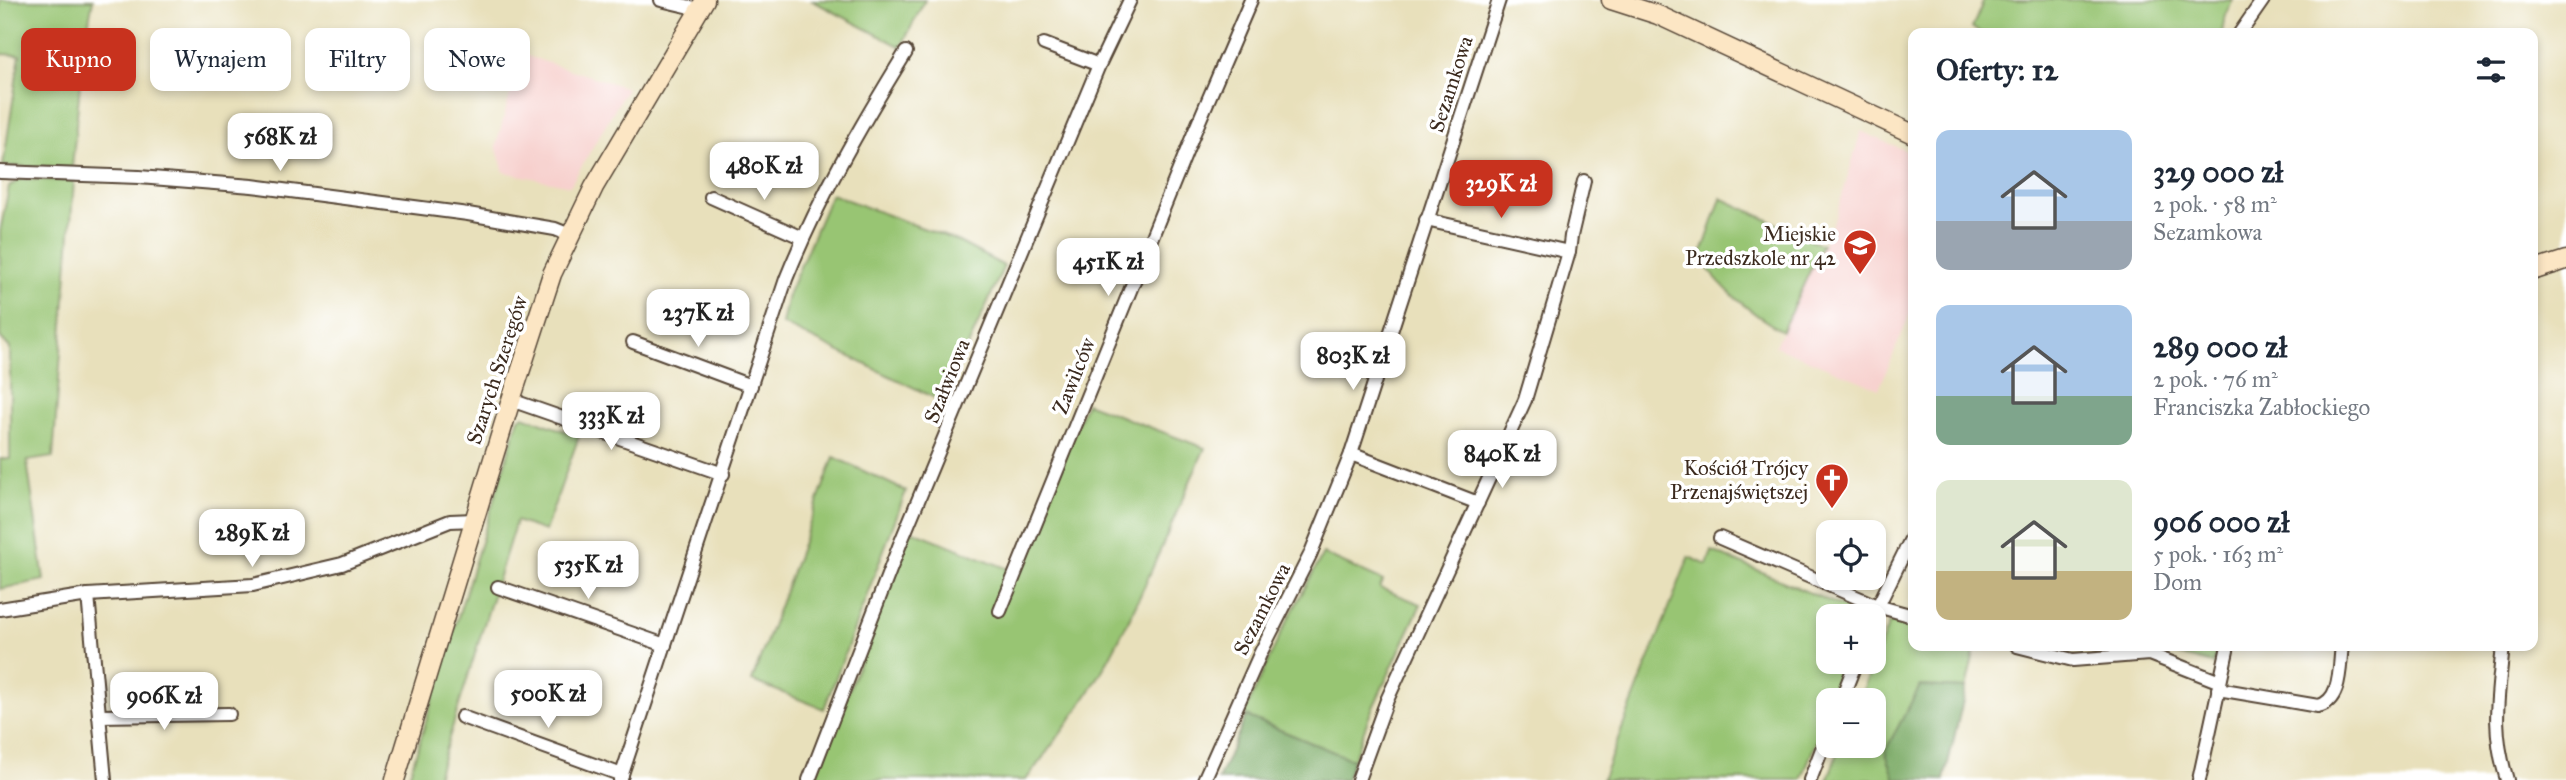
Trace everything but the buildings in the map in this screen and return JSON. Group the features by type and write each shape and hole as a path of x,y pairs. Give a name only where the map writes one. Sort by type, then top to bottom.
{"street":[{"path":"660,0 702,5"},
{"name":"Szałwiowa","path":"809,780 900,544 1099,65 1130,0"},
{"name":"Zawilców","path":"1000,611 1194,133 1251,0"},
{"name":"Sezamkowa","path":"1204,780 1261,652 1305,568 1351,454 1499,0"},
{"path":"1611,0 1658,15 1908,132"},
{"path":"2243,28 2263,0"},
{"name":"Szarych Szeregów","path":"395,780 537,317 570,235 594,187 702,5"},
{"path":"1044,44 1099,65"},
{"path":"462,717 621,777 769,328 803,238 862,122 906,52"},
{"path":"0,172 139,177 252,186 468,214 555,229 570,235"},
{"path":"1358,780 1387,700 1525,400 1569,252 1584,181"},
{"path":"711,197 803,238"},
{"path":"1426,220 1569,252"},
{"path":"2538,269 2566,260"},
{"path":"633,342 751,386"},
{"path":"511,400 723,474"},
{"path":"1351,454 1478,503"},
{"path":"0,609 88,595 273,582 342,564 450,521 474,520"},
{"path":"1720,538 1860,604"},
{"path":"1878,604 1908,545"},
{"path":"498,587 666,645"},
{"path":"88,595 105,780"},
{"path":"1886,613 1908,616"},
{"path":"2037,651 2073,660 2148,654 2219,685 2318,706 2327,704 2334,697 2341,651"},
{"path":"2199,780 2227,651"},
{"path":"2502,651 2495,722 2498,750 2507,780"},
{"path":"99,716 229,714"},
{"path":"1810,780 1819,758"}],"shaded area":[{"path":"530,57 627,88 570,186 504,172 496,146 511,91 530,91"},
{"name":"Miejskie Przedszkole nr 42","path":"1861,131 1908,152 1908,319 1879,389 1775,346 1836,216"}],"green space":[{"path":"0,0 93,0 88,28 21,28 21,91 79,91 72,168 3,166 20,55 0,54"},
{"path":"811,0 925,0 901,47"},
{"path":"1984,0 2233,0 2225,15 2223,28 1972,28"},
{"path":"20,179 74,181 53,457 27,461 44,580 0,589 0,459 10,459 10,348 0,337 0,231 9,187"},
{"path":"831,194 955,240 1004,266 943,402 782,324 788,295"},
{"path":"1721,198 1822,245 1782,331 1737,300 1700,259"},
{"path":"1086,403 1205,448 1117,644 1066,727 1026,780 830,780 816,775 911,530 1016,572"},
{"path":"523,416 579,436 545,531 516,521 436,780 408,780 519,418"},
{"path":"834,457 906,491 824,709 752,681"},
{"path":"1712,551 1836,604 1816,604 1816,674 1842,674 1836,688 1816,688 1816,741 1801,780 1602,780 1689,557 1707,565"},
{"path":"1323,554 1383,581 1380,588 1421,604 1371,712 1353,760 1246,716 1246,710 1282,631"},
{"path":"1892,622 1908,627 1908,651 1973,651 1966,688 1920,686 1895,779 1898,780 1827,780 1836,758 1886,758 1886,688 1864,688 1869,674 1886,674 1886,631"},
{"path":"2164,651 2217,651 2213,664"},
{"path":"1920,686 1966,688 1944,780 1895,779 1886,749"},
{"path":"1246,716 1353,760 1346,780 1218,780"}],"place":[{"name":"Miejskie Przedszkole nr 42","path":"1860,276"},
{"name":"Kościół Trójcy Przenajświętszej","path":"1832,510"}]}
